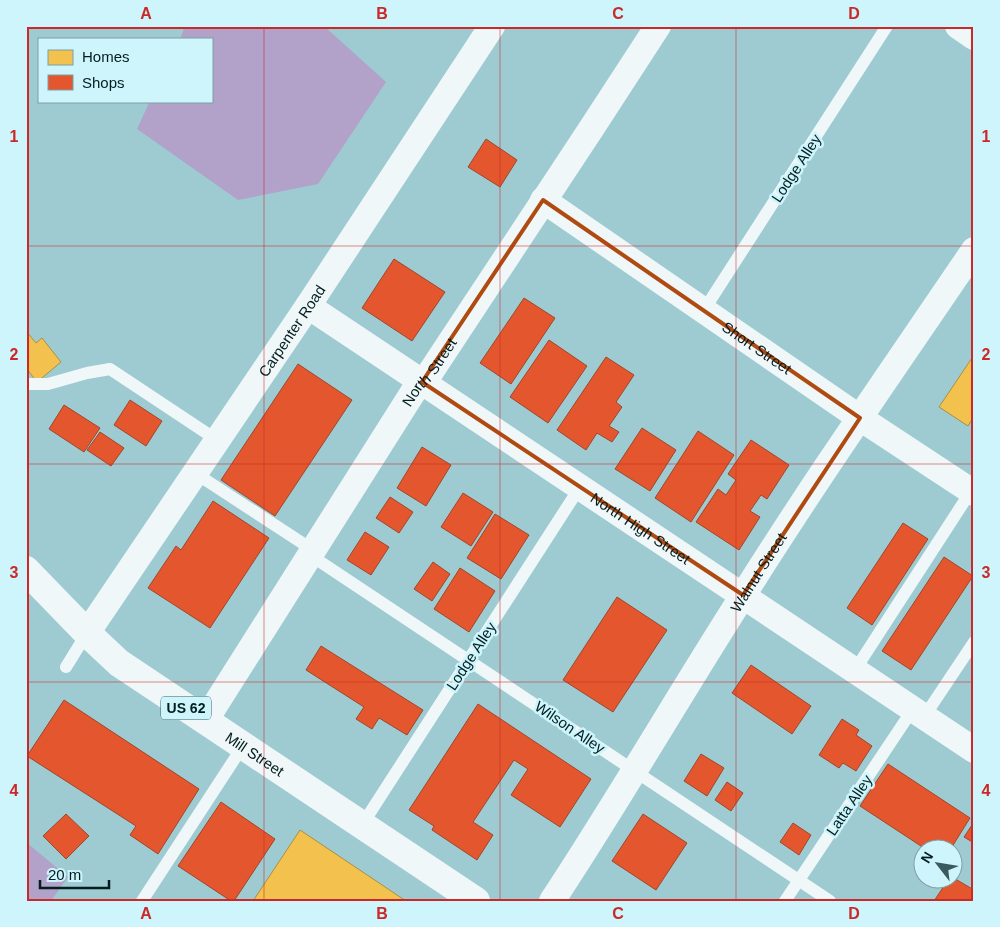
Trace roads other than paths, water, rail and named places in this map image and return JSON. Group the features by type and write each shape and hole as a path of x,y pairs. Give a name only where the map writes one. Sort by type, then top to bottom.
{"highway":[{"name":"Mill Street","path":"26,570 87,632 120,662 205,721 476,901"}],"street":[{"name":"Carpenter Road","path":"87,632 308,306 492,26"},
{"name":"North Street","path":"205,721 417,386 428,376 658,26"},
{"path":"958,26 974,37"},
{"name":"Short Street","path":"543,200 860,418 972,492"},
{"name":"Walnut Street","path":"552,901 635,771 743,595 974,250"},
{"name":"North High Street","path":"308,306 974,750"}],"lane":[{"name":"Lodge Alley","path":"704,310 887,26"},
{"path":"26,384 48,384 86,373 110,370 217,440"},
{"name":"Wilson Alley","path":"195,473 830,901"},
{"name":"Lodge Alley","path":"362,825 580,486"},
{"path":"855,670 972,492"},
{"path":"66,667 87,632"},
{"name":"Latta Alley","path":"785,901 919,713 974,642"},
{"path":"142,901 243,746"}]}
